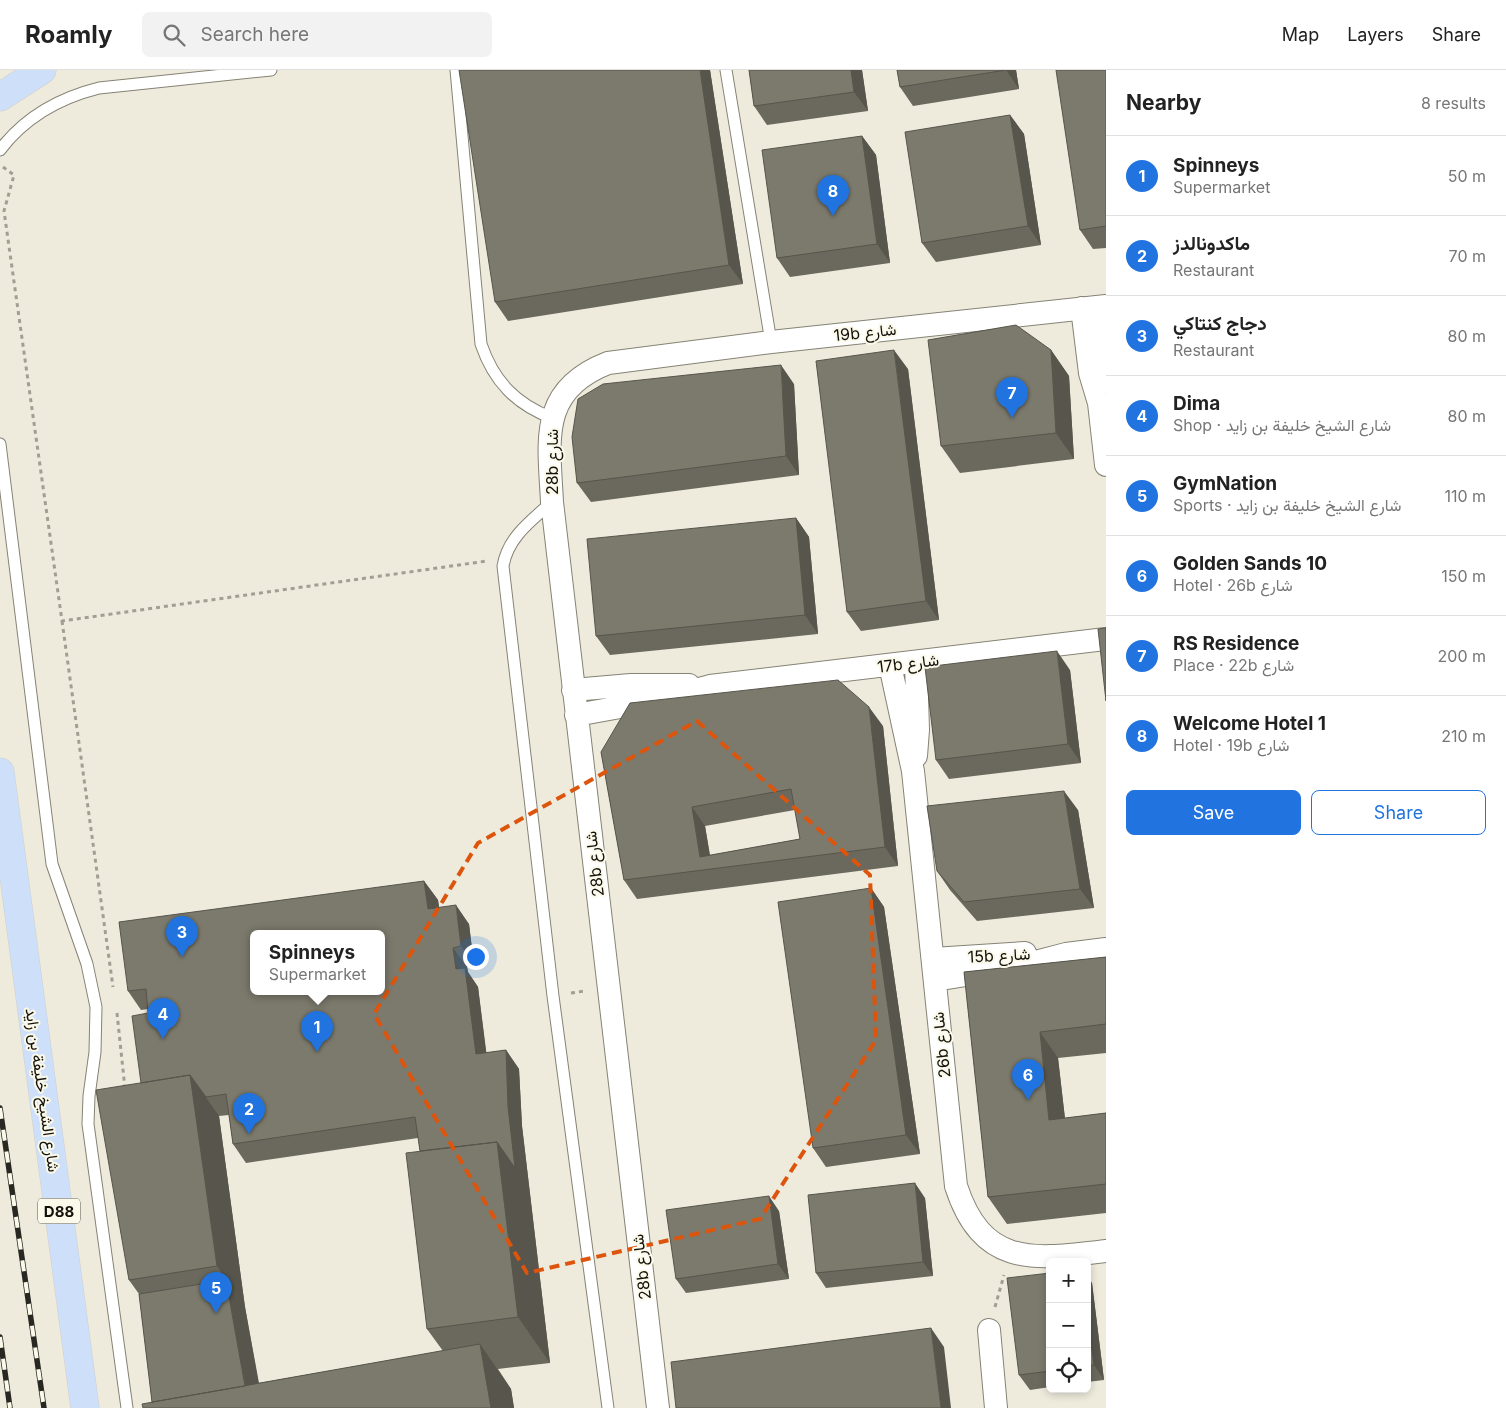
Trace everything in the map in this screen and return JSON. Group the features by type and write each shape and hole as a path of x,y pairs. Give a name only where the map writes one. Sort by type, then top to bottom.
{"main road":[{"path":"0,97 42,70"},
{"name":"شارع الشيخ خليفة بن زايد","path":"0,772 85,1408"}],"street":[{"name":"19b شارع","path":"624,360 770,342 1106,306"},
{"path":"1099,403 1103,372 1106,306"},
{"path":"1082,308 1090,373 1099,403 1106,465"},
{"name":"28b شارع","path":"624,360 593,369 579,378 568,389 552,418 549,434 552,502 573,690 658,1408"},
{"name":"17b شارع","path":"576,715 659,700 710,686 1106,639"},
{"name":"26b شارع","path":"913,771 918,744 916,662"},
{"name":"26b شارع","path":"890,665 913,771 956,1186 963,1208 975,1227 991,1242 1011,1252 1032,1258 1106,1251"},
{"name":"17b شارع","path":"573,690 657,684 710,686"},
{"name":"15b شارع","path":"934,969 1015,952 1066,954 1106,949"},
{"path":"989,1330 996,1408"}],"lane":[{"path":"0,150 20,128 38,113 77,94 98,88 271,70"},
{"path":"456,70 482,344 494,374 505,389 535,411 552,418"},
{"path":"726,70 770,342"},
{"path":"0,444 52,864 88,964 96,1008 95,1052 88,1096 88,1124 128,1408"},
{"path":"552,502 509,545 503,566 554,996 608,1408"}],"path":[{"path":"0,164 14,176 4,211 114,992"},
{"path":"62,621 488,560 489,577 504,576"},
{"path":"554,996 609,988"},
{"path":"116,1011 125,1090"},
{"path":"989,1330 1011,1252"}],"highlighted area":[{"path":"697,721 870,875 876,1040 760,1219 527,1273 374,1014 478,843"}],"building":[{"path":"459,70 700,70 729,265 495,302"},
{"path":"749,70 851,70 854,92 754,106"},
{"path":"897,70 1006,70 900,87"},
{"path":"1056,70 1106,70 1106,226 1080,230"},
{"path":"1010,115 1028,226 922,243 905,132"},
{"path":"862,136 877,244 777,258 762,150"},
{"path":"1016,325 1051,350 1056,433 941,446 928,340"},
{"path":"894,350 926,601 847,612 816,361"},
{"path":"781,365 786,456 577,483 572,437 578,399 603,384"},
{"path":"796,518 805,615 596,636 587,539"},
{"path":"1106,628 1106,701 1098,629"},
{"path":"1057,651 1068,744 936,760 925,667"},
{"path":"838,680 869,707 885,847 624,880 601,752 630,703","holes":["791,789 800,839 700,857 692,807"]},
{"path":"1064,791 1080,889 964,902 937,871 927,806"},
{"path":"424,881 428,909 456,905 461,946 453,948 456,969 465,968 476,1054 506,1050 508,1107 515,1168 497,1142 420,1151 415,1117 233,1144 226,1094 206,1097 190,1075 141,1083 132,1016 148,1013 146,989 128,991 119,922"},
{"path":"871,888 906,1135 813,1148 778,902"},
{"path":"1106,957 1106,1024 1040,1032 1049,1120 1106,1113 1106,1184 988,1197 964,972"},
{"path":"190,1075 217,1266 129,1280 96,1090"},
{"path":"497,1142 518,1317 427,1329 406,1153"},
{"path":"915,1183 923,1262 816,1273 808,1195"},
{"path":"769,1196 778,1264 676,1279 666,1210"},
{"path":"1046,1273 1046,1372 1019,1375 1007,1278"},
{"path":"226,1280 245,1386 152,1402 139,1294"},
{"path":"931,1328 941,1408 676,1408 671,1362"},
{"path":"1091,1343 1094,1365 1091,1365"},
{"path":"480,1344 491,1408 143,1408 142,1404"}],"railway":[{"path":"0,1108 44,1408"},
{"path":"0,1337 10,1408"}],"place":[{"name":"Welcome Hotel 1","path":"833,216"},
{"name":"RS Residence","path":"1012,418"},
{"name":"دجاج كنتاكي","path":"182,957"},
{"name":"Dima","path":"163,1039"},
{"name":"Spinneys","path":"317,1052"},
{"name":"Golden Sands 10","path":"1028,1100"},
{"name":"ماكدونالدز","path":"249,1134"},
{"name":"GymNation","path":"216,1313"}]}
